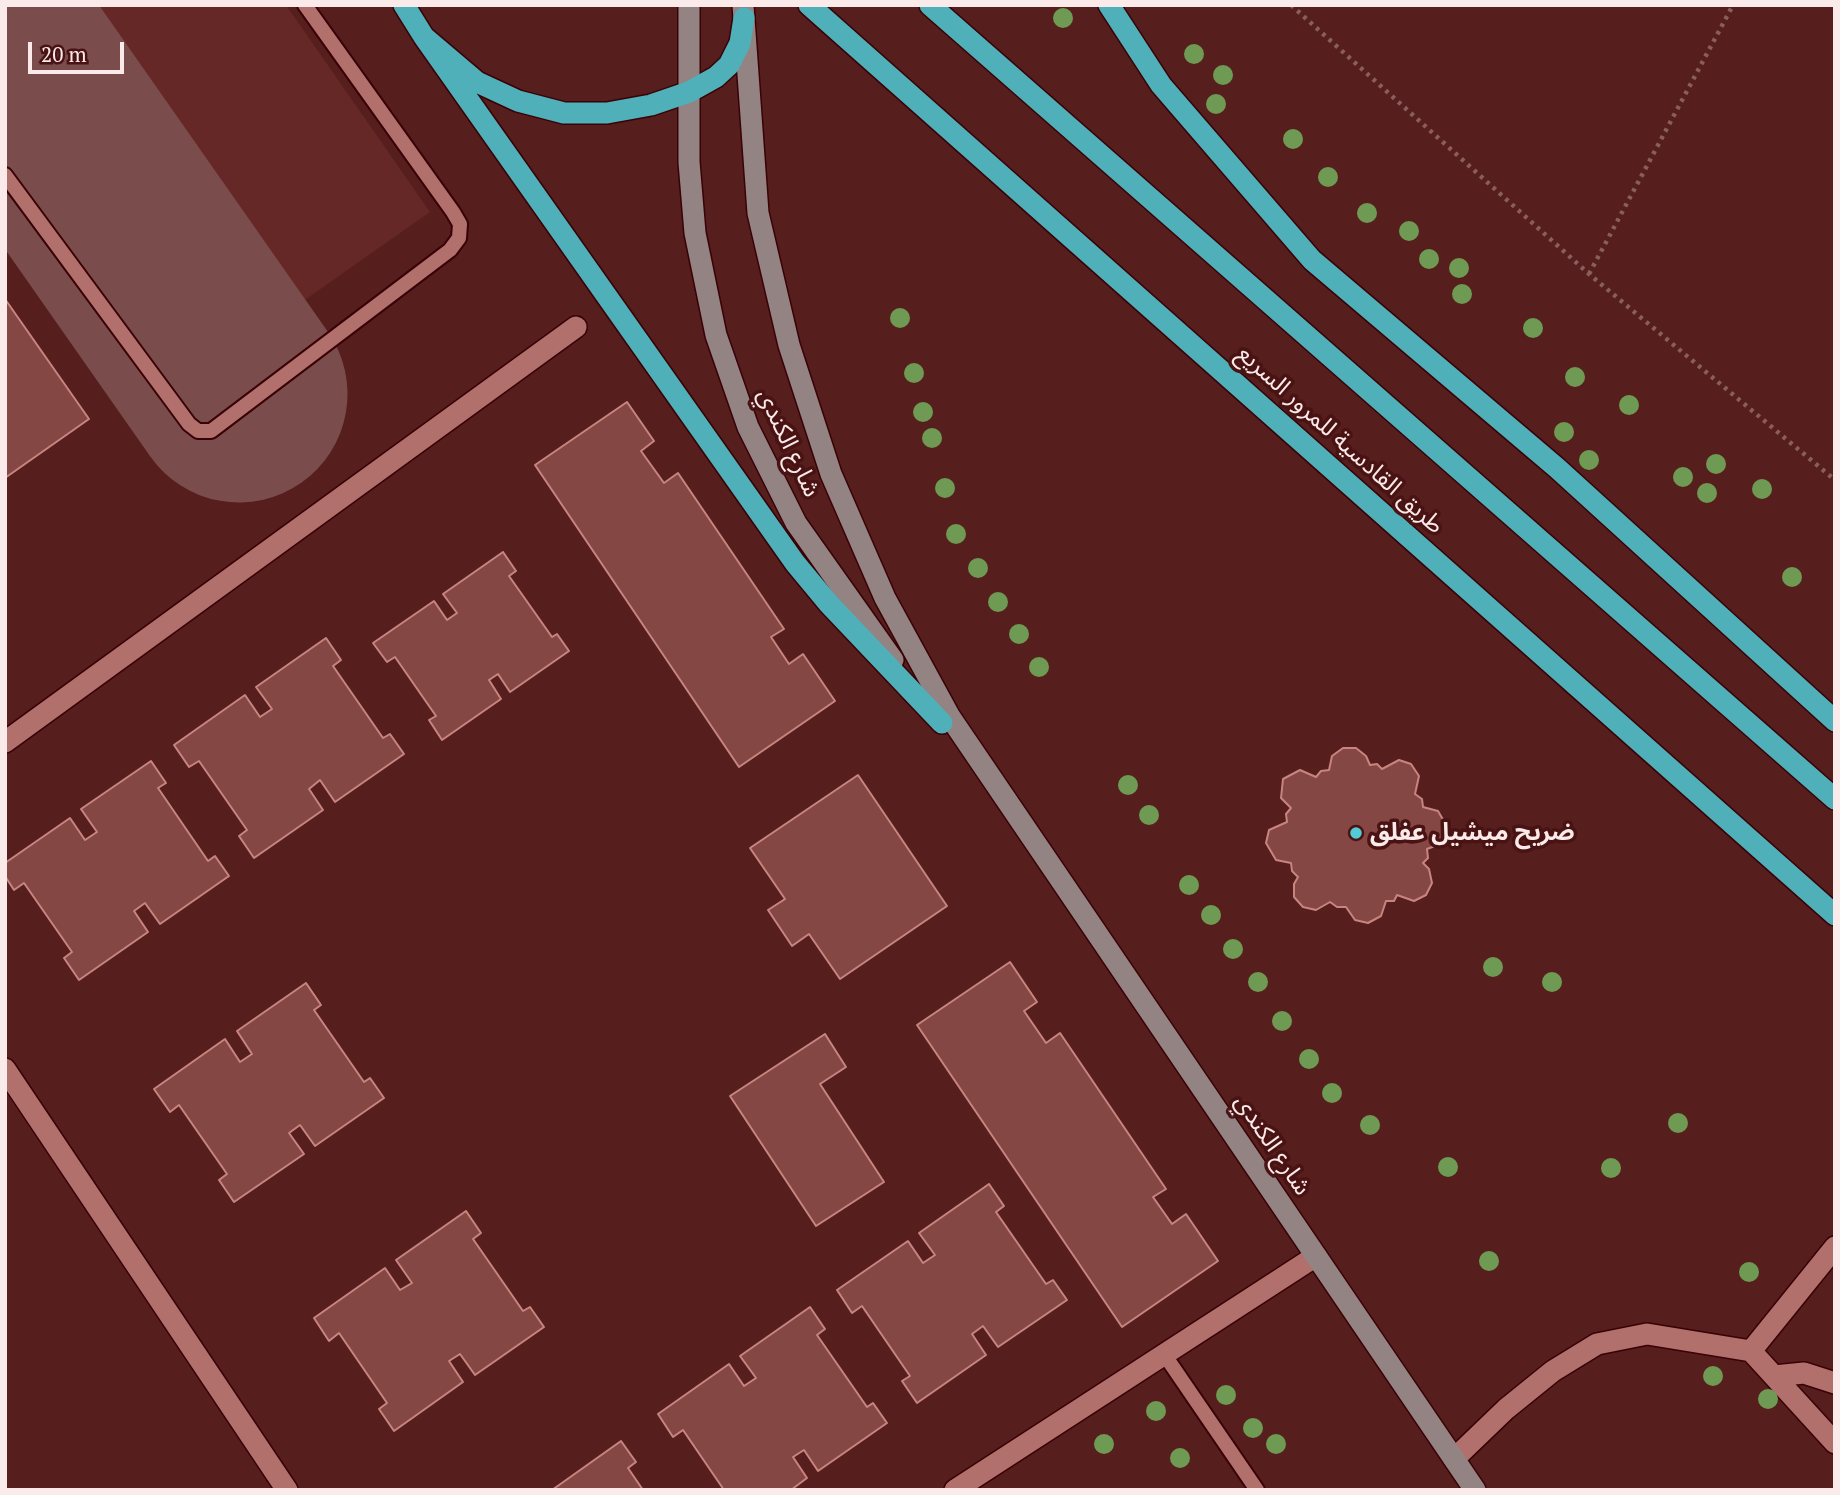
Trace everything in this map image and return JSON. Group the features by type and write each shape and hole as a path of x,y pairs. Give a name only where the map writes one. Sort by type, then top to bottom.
{"highway":[{"path":"404,5 795,563 829,604 942,723"},
{"name":"طريق القادسية للمرور السريع","path":"809,5 1835,915"},
{"path":"930,5 1835,799"},
{"path":"1109,5 1161,85 1312,260 1557,468 1835,721"},
{"path":"424,37 477,82 518,101 564,113 607,113 651,105 689,92 716,77 729,65 740,43 744,12"}],"street":[{"name":"شارع الكندي","path":"689,5 689,162 695,233 716,335 748,427 796,523 862,621 1026,830"},
{"name":"شارع الكندي","path":"744,12 758,213 789,345 831,474 886,598 950,717 1475,1490"},
{"path":"5,742 576,327"},
{"path":"5,1069 287,1490"},
{"path":"1751,1351 1835,1247"},
{"path":"955,1490 1316,1256"},
{"path":"1454,1459 1506,1409 1553,1371 1597,1344 1647,1334 1751,1351 1835,1443"},
{"path":"1774,1376 1804,1373 1835,1383"}],"lane":[{"path":"5,175 189,425 198,431 211,430 450,250 459,238 460,224 453,212 305,5"},
{"path":"1164,1354 1257,1490"}],"path":[{"path":"1291,5 1589,274 1835,480"},
{"path":"1589,274 1733,5"}],"shaded area":[{"path":"35,5 286,5 430,212 262,330"}],"building":[{"path":"5,299 89,419 5,478"},
{"path":"627,402 654,441 641,451 664,483 678,473 784,629 771,637 789,664 803,654 835,701 739,767 535,465"},
{"path":"503,552 516,571 509,576 552,637 557,634 569,651 510,692 498,674 489,680 501,699 442,740 429,720 436,716 395,657 387,662 373,643 434,601 447,620 457,613 443,594"},
{"path":"326,638 341,660 333,666 383,738 390,734 404,754 335,802 320,780 309,789 323,810 254,858 239,836 247,830 199,761 189,767 174,745 245,695 260,717 272,709 256,687"},
{"name":"ضريح ميشيل عفلق","path":"1343,748 1356,748 1366,756 1370,765 1377,764 1382,769 1399,760 1411,764 1419,776 1415,794 1422,799 1423,807 1438,811 1445,823 1444,837 1435,846 1427,849 1428,858 1423,863 1429,869 1432,883 1426,895 1414,901 1397,895 1394,901 1386,901 1381,916 1368,923 1355,920 1346,907 1337,907 1330,902 1316,910 1303,907 1294,897 1294,884 1298,877 1292,871 1291,863 1276,860 1266,843 1269,830 1287,822 1286,814 1291,808 1281,798 1283,779 1300,770 1316,777 1321,771 1329,770 1332,756"},
{"path":"151,761 166,783 158,788 208,861 215,856 229,876 160,924 145,903 134,911 148,932 79,980 64,958 72,952 24,883 14,890 5,876 5,863 70,818 85,840 97,832 81,809"},
{"path":"858,775 947,906 840,979 809,934 792,946 768,910 785,899 750,848"},
{"path":"1010,962 1037,1002 1024,1011 1046,1043 1060,1033 1166,1189 1153,1197 1172,1224 1186,1214 1218,1261 1122,1327 917,1025"},
{"path":"306,983 321,1005 314,1010 364,1082 370,1078 384,1098 315,1146 300,1125 289,1133 304,1154 234,1202 219,1180 227,1174 179,1105 170,1112 154,1089 225,1039 240,1062 252,1054 237,1031"},
{"path":"825,1034 846,1067 820,1084 884,1182 816,1226 730,1096"},
{"path":"989,1184 1004,1206 996,1212 1046,1284 1053,1280 1067,1300 998,1347 983,1326 972,1334 986,1355 917,1403 902,1381 910,1376 862,1306 852,1313 837,1290 908,1241 923,1263 935,1255 919,1233"},
{"path":"466,1211 481,1233 473,1239 523,1311 530,1307 544,1327 475,1375 460,1354 449,1361 463,1382 394,1431 379,1409 387,1403 339,1333 329,1341 314,1318 385,1268 400,1290 412,1283 396,1260"},
{"path":"810,1307 825,1329 817,1335 867,1407 873,1403 887,1423 818,1471 804,1450 793,1457 807,1478 791,1490 724,1490 683,1430 673,1437 658,1414 729,1364 744,1386 756,1378 740,1356"},
{"path":"621,1441 636,1462 628,1468 643,1490 552,1490"}],"runway":[{"path":"5,60 239,394"}],"place":[{"name":"ضريح ميشيل عفلق","path":"1356,833"}]}
